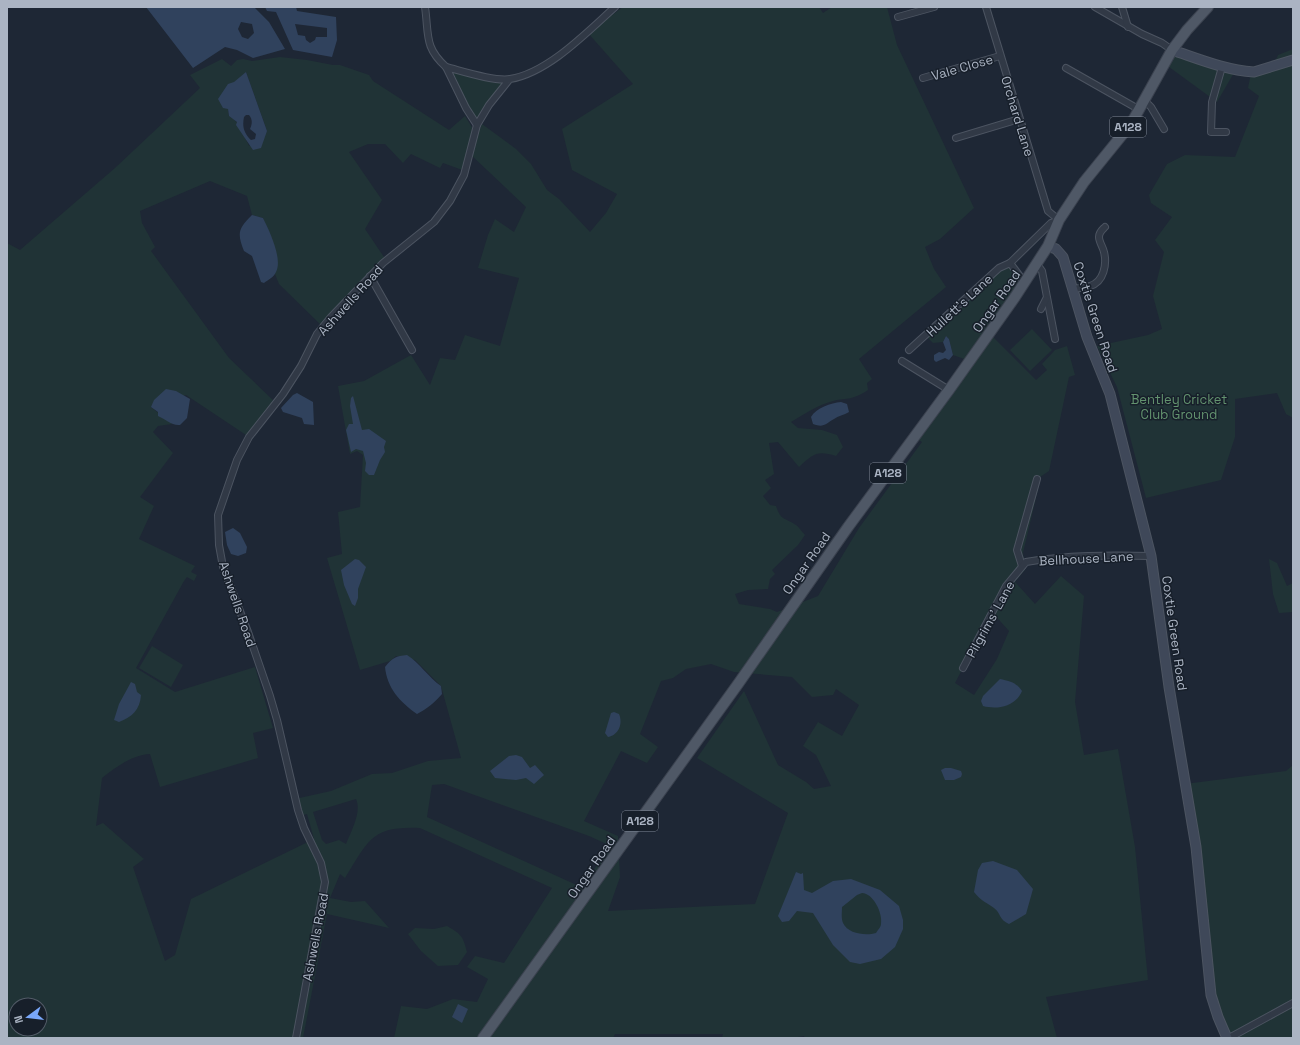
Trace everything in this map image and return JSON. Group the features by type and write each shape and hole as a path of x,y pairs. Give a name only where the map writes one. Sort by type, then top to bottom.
{"main road":[{"name":"Ongar Road","path":"483,1038 848,527 950,390 1025,283 1048,246 1059,220 1089,175 1119,139 1142,106 1172,50 1186,30 1208,7"}],"street":[{"path":"425,7 429,46 432,53 446,67 466,108 477,125"},
{"path":"446,67 476,75 509,80 524,76 560,54 615,7"},
{"path":"898,17 934,7"},
{"name":"Orchard Lane","path":"986,7 1048,211 1059,220"},
{"path":"1095,7 1128,27 1162,43 1172,50 1233,70 1254,72 1293,60"},
{"path":"1122,7 1128,27"},
{"name":"Vale Close","path":"923,78 1000,56"},
{"path":"1222,67 1212,102 1211,132 1226,132"},
{"path":"1066,68 1142,106 1151,107 1164,129"},
{"name":"Ashwells Road","path":"296,1038 325,882 321,863 304,828 298,810 277,720 255,651 223,567 218,515 237,460 249,437 283,394 301,366 317,334 331,317 383,263 434,222 450,201 464,176 477,125 489,105 509,80"},
{"path":"956,138 1019,119"},
{"name":"Hullett's Lane","path":"910,350 999,268 1010,263 1051,223 1059,220"},
{"path":"1072,289 1090,286 1101,277 1105,269 1105,260 1099,236 1101,230 1105,227"},
{"name":"Coxtie Green Road","path":"1048,246 1056,249 1063,258 1095,360 1110,394 1152,556 1169,687 1196,848 1211,995 1218,1017 1228,1038"},
{"path":"1010,263 1025,283"},
{"path":"1037,264 1042,271 1046,299 1055,339"},
{"path":"370,276 412,350"},
{"path":"1041,309 1046,299"},
{"path":"902,361 950,390"},
{"path":"1022,566 1017,550 1037,479"},
{"name":"Bellhouse Lane","path":"1022,566 1026,562 1049,558 1101,555 1152,556"},
{"name":"Pilgrims' Lane","path":"963,668 1006,586 1022,566"},
{"path":"1228,1038 1293,1003"}],"green space":[{"path":"623,7 819,7 823,13 832,7 887,7 897,45 974,208 940,239 925,247 934,269 946,287 859,359 872,379 867,383 868,390 854,397 833,401 822,405 791,422 798,428 822,430 837,435 843,447 836,456 824,453 816,454 799,467 778,442 769,443 774,474 765,480 771,488 763,496 770,505 776,506 783,518 796,525 805,535 798,545 772,570 775,574 770,579 768,589 748,590 735,594 739,604 770,609 777,612 818,596 859,528 922,442 914,437 970,361 953,355 949,339 946,336 943,342 933,343 926,336 999,268 1010,263 1025,283 993,337 1036,380 1047,370 1042,364 1055,350 1067,346 1075,375 1069,377 1049,471 1037,479 1039,485 1023,553 1025,570 1015,582 1035,604 1061,576 1084,596 1075,702 1084,755 1118,749 1135,847 1148,980 1046,997 1057,1038 805,1038 804,1036 792,1038 722,1038 723,1034 615,1034 613,1038 394,1038 401,1006 427,1009 453,999 477,1002 488,979 467,967 475,956 504,963 552,888 420,828 404,828 381,833 373,838 366,845 345,878 340,874 330,898 351,902 365,901 389,928 327,914 303,1038 7,1038 7,243 20,250 115,168 200,88 190,75 222,59 231,66 237,60 243,59 252,61 280,57 340,65 369,75 373,81 449,130 465,116 473,129 479,131 482,124 516,149 531,164 547,190 559,199 590,232 606,213 617,194 572,170 562,129 633,84 588,33","holes":["246,72 267,131 249,146 239,125 229,116 228,109","368,144 385,144 403,163 411,154 440,168 443,163 465,171 470,154 526,207 514,232 495,219 488,235 478,268 519,278 500,346 465,335 455,360 440,358 430,385 411,355 364,381 338,386 350,454 357,451 363,455 360,507 338,512 342,554 327,558 360,670 390,661 396,656 415,660 441,686 461,758 428,761 392,773 372,774 331,791 295,799 300,816 307,814 314,839 191,899 175,955 165,961 133,867 144,859 103,823 96,826 102,778 131,759 150,754 160,787 258,758 253,733 273,728 255,667 175,692 136,668 184,581 187,577 194,581 197,575 191,572 195,566 139,539 154,506 140,497 173,453 153,432 158,426 172,424 151,407 186,395 249,437 276,403 229,358 151,251 155,247 142,223 140,211 210,181 247,196 252,215 263,218 271,238 276,253 277,267 275,274 279,284 323,327 386,260 365,229 382,200 349,152","992,612 1009,631 997,659 974,695 955,683","711,664 734,672 792,677 812,697 833,695 836,689 859,705 842,736 818,722 803,746 816,755 831,786 814,789 806,782 778,765 744,691 697,758 788,813 755,904 608,911 620,877 618,836 584,821 621,751 647,763 658,747 640,734 661,681 673,678 686,669","444,784 589,836 611,846 581,887 427,817 432,785","356,799 358,810 357,816 346,844 339,840 326,844 322,840 313,812"]},
{"name":"Bentley Cricket Club Ground","path":"1293,49 1293,418 1286,414 1277,393 1235,399 1235,437 1221,480 1146,498 1117,387 1097,346 1148,335 1162,329 1153,296 1164,252 1155,240 1172,217 1151,203 1149,195 1167,164 1185,155 1235,157 1259,96 1248,88 1251,73 1273,66 1278,55"},
{"path":"1172,50 1235,71 1217,102 1165,64"},
{"path":"446,67 509,80 477,125"},
{"path":"1032,329 1052,350 1030,371 1010,350"},
{"path":"1269,559 1277,563 1287,586 1293,583 1293,612 1279,613 1273,594"},
{"path":"152,646 183,665 171,687 139,668"},
{"path":"1293,765 1293,1038 1227,1038 1218,1017 1185,784 1286,771"},
{"path":"447,926 461,936 467,952 458,965 438,966 421,951 408,934 415,928 434,929"}],"water":[{"path":"146,7 254,7 269,22 285,49 253,58 237,50 225,47 193,68","holes":["241,22 252,24 254,33 248,39 242,37 238,29"]},
{"path":"265,7 296,7 297,11 336,17 337,40 332,57 293,50 276,12 267,11","holes":["295,24 327,28 327,37 316,37 315,40 310,43 306,40 305,36 298,35"]},
{"path":"246,72 267,131 261,148 253,150 236,125 237,122 229,116 228,109 223,108 218,99 228,84 234,82","holes":["249,115 252,122 250,129 256,134 255,139 251,140 243,127 244,117"]},
{"path":"252,215 263,218 277,252 278,266 276,272 264,283 261,282 252,256 244,251 240,240 241,228"},
{"path":"946,336 949,339 953,355 949,360 945,358 936,362 934,360 934,355 939,352 943,353 946,350 943,342"},
{"path":"166,389 176,391 190,399 187,418 180,425 171,423 158,416 158,412 151,407 154,400"},
{"path":"297,393 313,402 314,425 304,424 302,418 283,412 281,408 293,395"},
{"path":"353,396 362,430 369,429 386,441 384,447 385,452 374,475 369,475 365,471 366,463 363,451 356,449 351,452 346,430 349,424 353,424 350,406 351,398"},
{"path":"841,402 847,404 849,412 824,425 820,426 813,424 811,417 816,411 828,405"},
{"path":"233,528 240,533 247,547 246,553 238,556 231,554 227,545 225,532"},
{"path":"355,559 359,560 366,567 358,589 358,598 355,606 352,604 344,585 341,570"},
{"path":"407,655 441,686 442,694 430,706 417,714 405,705 395,694 386,675 385,667 390,661 394,658"},
{"path":"1000,679 1015,684 1022,691 1019,696 1006,706 983,706 981,701 983,696"},
{"path":"131,682 135,684 137,692 141,695 139,705 128,718 119,722 114,720 119,704"},
{"path":"614,712 619,714 621,721 615,734 608,737 605,733 611,713"},
{"path":"516,755 522,757 530,768 535,765 544,775 534,784 526,778 516,780 495,778 490,771 509,756"},
{"path":"945,768 961,771 961,777 954,780 945,780 941,770"},
{"path":"993,861 1017,870 1033,889 1026,914 1009,924 1003,921 996,910 974,892 978,870 982,863"},
{"path":"796,872 801,874 803,873 804,890 812,893 833,881 851,879 880,890 899,906 903,920 903,929 895,947 881,959 860,964 850,962 833,945 813,913 797,911 789,921 782,922 778,916","holes":["862,893 870,896 879,909 881,920 880,928 876,933 872,934 853,932 845,927 842,919 842,907 857,895"]},
{"path":"458,1004 468,1009 462,1023 452,1017"}]}
